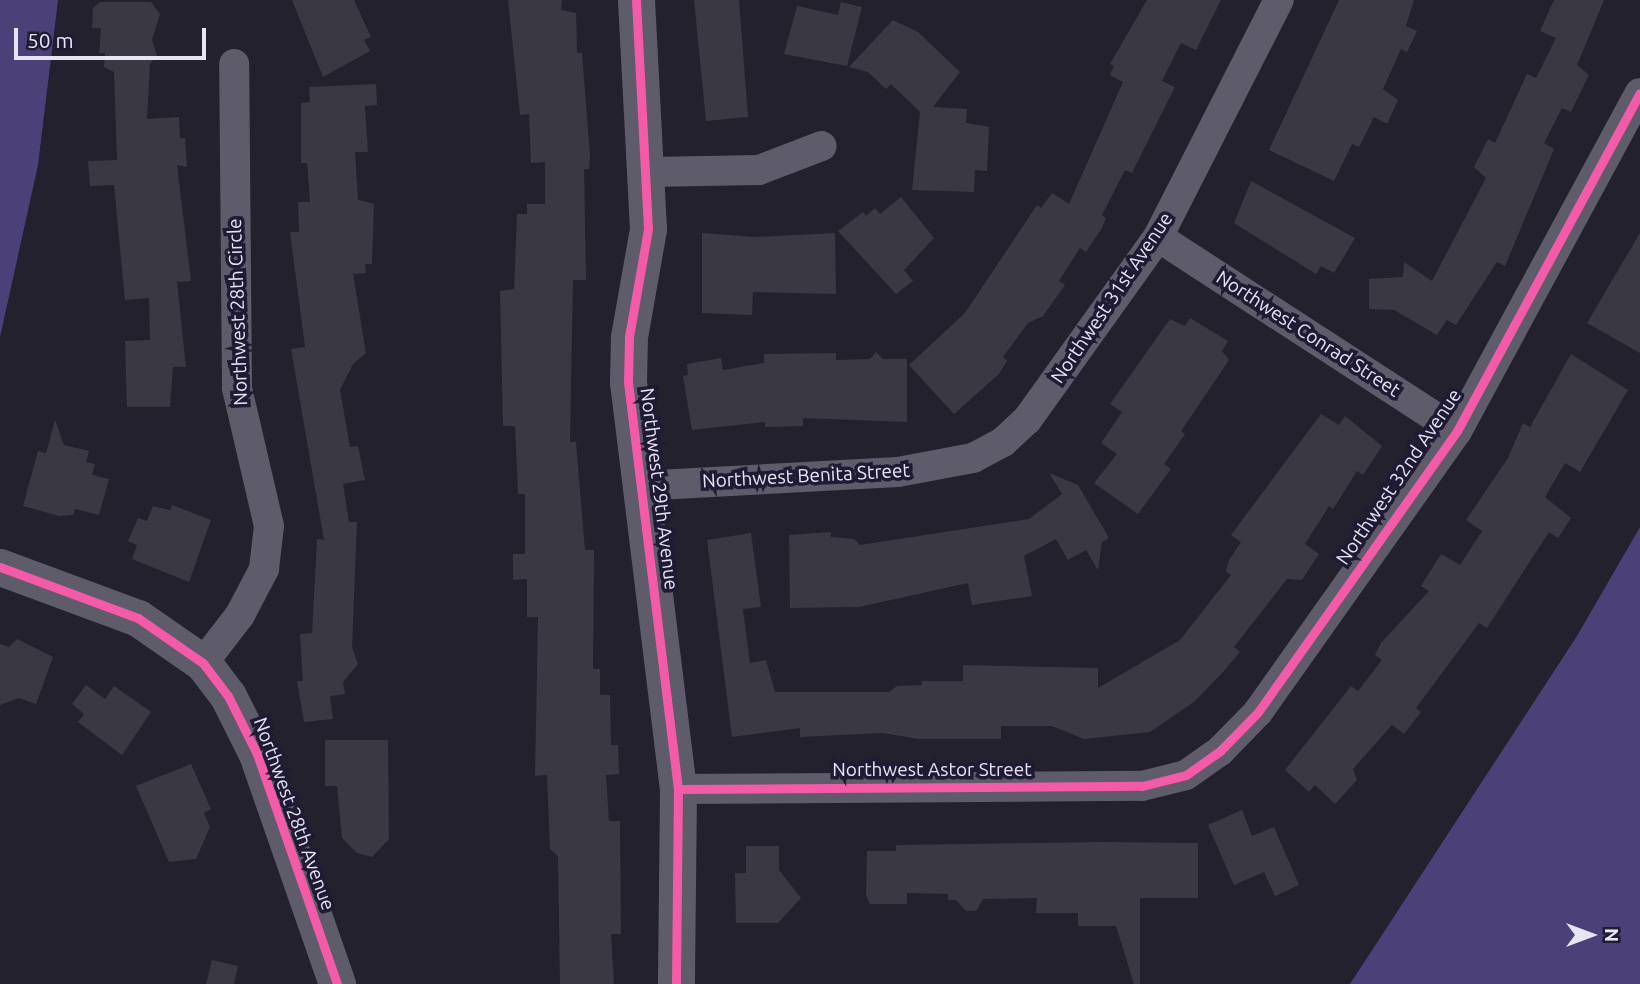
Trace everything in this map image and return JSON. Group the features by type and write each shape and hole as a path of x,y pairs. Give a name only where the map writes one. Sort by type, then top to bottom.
{"street":[{"name":"Northwest 29th Avenue","path":"636,0 649,172 648,229 629,337 638,486 678,789 676,984"},
{"name":"Northwest 31st Avenue","path":"973,458 1003,442 1027,420 1158,237 1279,0"},
{"name":"Northwest 28th Circle","path":"203,663 240,615 264,569 269,526 237,388 233,64"},
{"name":"Northwest 32nd Avenue","path":"1186,775 1220,751 1258,712 1457,431 1640,93"},
{"path":"649,172 759,170 822,146"},
{"name":"Northwest Conrad Street","path":"1158,237 1457,431"},
{"name":"Northwest Benita Street","path":"638,486 898,472 973,458"},
{"name":"Northwest 28th Avenue","path":"0,567 138,618 203,663 228,695 257,754 337,984"},
{"name":"Northwest Astor Street","path":"678,789 1142,786 1186,775"}],"shaded area":[{"path":"0,0 58,0 38,165 0,337"},
{"path":"1640,527 1640,984 1350,984 1577,636"}],"building":[{"path":"292,0 354,0 371,37 364,40 370,51 323,77"},
{"path":"508,0 562,0 561,10 576,13 577,53 582,53 590,155 589,169 584,169 586,280 573,280 570,442 576,442 585,550 594,550 593,669 600,669 600,695 610,695 611,745 618,745 619,774 606,775 609,821 620,821 621,934 611,934 614,984 560,984 558,856 550,849 547,775 535,776 538,617 527,617 527,579 513,580 513,554 525,554 525,494 518,494 515,426 503,426 500,291 514,289 517,214 527,214 527,204 545,204 545,162 531,163 529,114 520,115"},
{"path":"694,0 739,0 748,117 706,121"},
{"path":"1147,0 1221,0 1196,50 1181,43 1162,81 1175,87 1132,173 1125,170 1102,215 1106,218 1102,228 1086,252 1080,248 1059,281 1065,285 1043,316 1028,323 1003,357 1007,361 999,374 954,414 909,365 965,313 1037,205 1041,208 1052,193 1069,204 1123,82 1110,75 1114,66 1110,64"},
{"path":"1339,0 1414,0 1406,26 1417,31 1407,52 1401,49 1383,89 1398,100 1387,124 1374,117 1359,147 1352,144 1334,181 1269,150"},
{"path":"1554,0 1604,0 1577,65 1589,75 1571,112 1562,108 1544,143 1554,149 1505,266 1497,262 1456,325 1447,320 1437,335 1394,310 1369,309 1369,279 1403,277 1404,262 1432,281 1486,178 1474,167 1488,139 1495,143 1527,74 1536,78 1556,38 1540,31"},
{"path":"100,2 151,2 160,14 152,40 157,55 150,64 147,119 179,117 180,138 185,138 187,167 177,165 191,281 177,282 186,367 173,367 170,407 127,407 125,341 150,340 149,298 125,300 114,185 90,186 88,161 117,160 114,72 104,67 105,53 99,53 101,28 92,28 93,8"},
{"path":"841,2 862,7 847,66 784,54 797,6 838,15"},
{"path":"893,20 918,32 960,72 933,107 967,109 966,123 989,127 987,171 975,170 974,192 912,190 920,112 891,84 886,89 868,72 849,67"},
{"path":"376,84 377,105 365,106 368,152 355,152 358,200 374,204 372,264 365,264 366,273 353,274 366,353 353,364 340,390 350,447 358,446 365,480 343,484 349,522 357,522 352,647 358,664 343,682 345,694 330,696 333,719 304,722 297,681 303,681 300,634 312,633 317,539 324,540 291,349 305,347 290,232 299,232 298,202 310,202 307,163 301,163 301,103 310,102 309,87"},
{"path":"1251,181 1355,238 1334,273 1321,266 1316,274 1234,223"},
{"path":"901,197 934,238 904,270 913,281 896,294 838,231 863,212 866,216 875,208 880,214"},
{"path":"702,233 756,237 835,233 836,294 753,292 752,315 702,313"},
{"path":"1640,233 1640,353 1587,323"},
{"path":"1190,318 1228,341 1222,351 1229,360 1181,431 1185,434 1164,464 1171,469 1138,514 1094,483 1117,454 1101,443 1122,412 1110,404 1170,319 1185,326"},
{"path":"876,352 883,359 907,359 907,422 803,418 803,426 765,427 765,422 692,430 683,376 688,375 687,364 721,358 723,370 764,363 764,354 836,353 836,360 870,359"},
{"path":"1571,354 1628,390 1580,472 1565,463 1545,497 1571,518 1558,538 1549,532 1487,628 1479,623 1416,708 1421,712 1404,734 1392,725 1353,769 1357,780 1335,804 1315,785 1309,792 1285,770 1351,686 1358,691 1382,660 1375,655 1381,643 1429,591 1421,586 1441,554 1460,565 1482,531 1466,520 1508,458 1523,423 1530,427"},
{"path":"1321,414 1339,425 1345,416 1382,446 1363,475 1357,471 1333,509 1329,506 1305,544 1319,554 1302,580 1287,579 1234,647 1240,652 1223,672 1195,701 1150,732 1084,739 1052,726 1001,726 1001,739 919,739 883,733 800,737 800,728 732,737 707,540 751,533 761,607 743,609 750,663 766,660 775,692 889,692 897,686 922,685 922,681 963,681 963,665 1098,668 1098,688 1180,640 1231,575 1226,571 1229,560 1241,542 1231,535"},
{"path":"55,420 64,445 89,451 86,462 95,464 92,475 109,479 99,515 75,509 73,515 59,516 23,506 38,451 46,453"},
{"path":"1049,473 1078,485 1109,538 1102,542 1098,570 1086,550 1068,560 1056,539 1024,556 1032,596 972,605 968,583 859,607 790,608 789,535 831,532 831,537 854,539 860,545 1029,519 1062,494"},
{"path":"172,505 211,520 189,582 132,559 137,545 128,541 138,518 147,521 153,506 170,510"},
{"path":"17,639 53,657 36,704 19,698 0,705 0,644 9,647"},
{"path":"86,685 105,699 114,686 151,712 122,755 78,722 84,714 72,704"},
{"path":"325,740 388,740 389,839 372,857 357,853 342,838 337,786 325,786"},
{"path":"191,764 211,809 204,813 210,827 196,859 169,862 136,786"},
{"path":"1242,810 1252,836 1274,827 1299,885 1275,896 1264,872 1234,885 1208,825"},
{"path":"1198,843 1198,898 1140,898 1140,984 1134,984 1116,926 1078,926 1078,913 1036,913 1037,898 983,899 976,911 966,911 956,900 948,900 948,894 907,893 907,904 870,904 866,895 867,851 896,851 896,845"},
{"path":"746,846 779,846 779,870 801,898 778,923 736,923 735,873 746,873"},
{"path":"212,960 238,966 234,984 206,984"}],"cycle path":[{"path":"636,0 648,229 629,337 628,382 678,789 676,984"},
{"path":"678,789 1142,786 1186,775 1220,751 1258,712 1457,431 1640,93"},
{"path":"0,567 138,618 203,663 228,696 257,754 337,984"}]}
